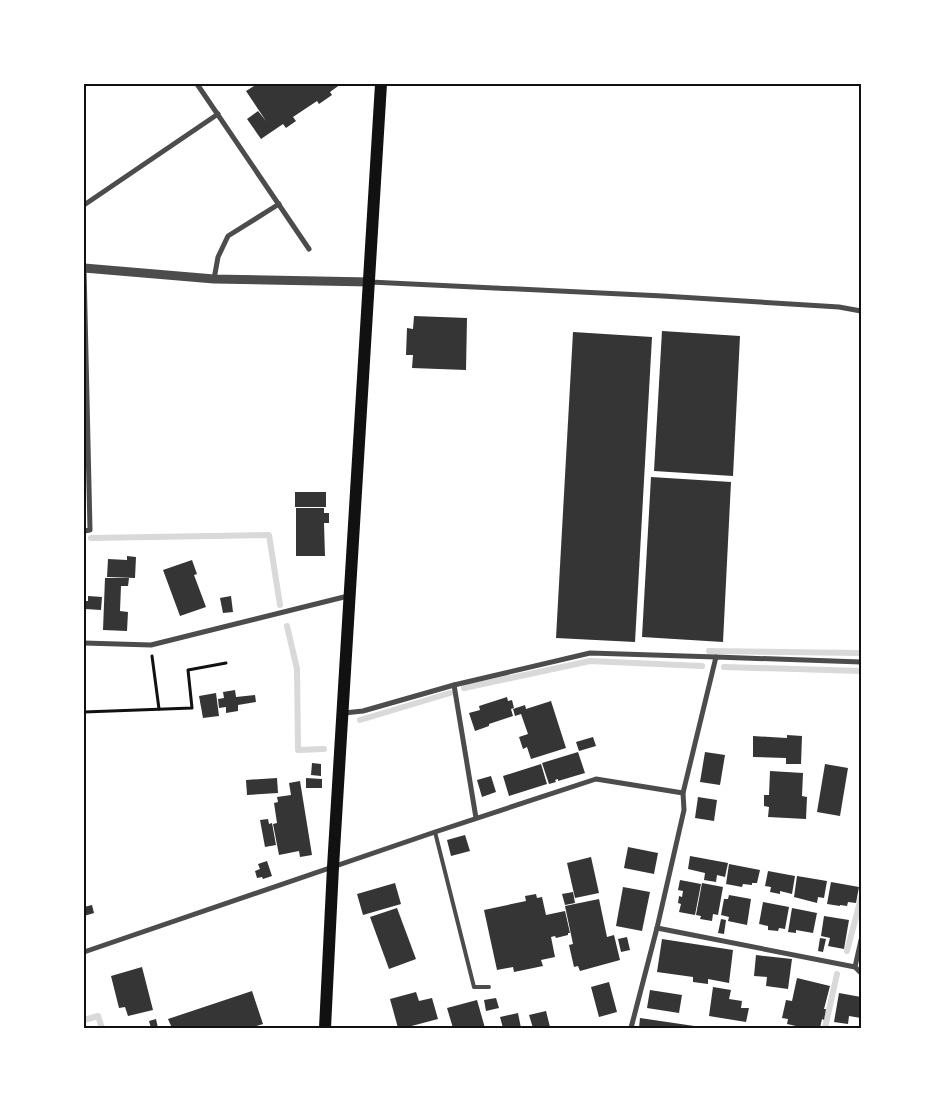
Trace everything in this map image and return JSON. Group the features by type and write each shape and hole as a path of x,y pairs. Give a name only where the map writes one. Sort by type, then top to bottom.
{"main road":[{"path":"325,1028 333,867 381,84"}],"street":[{"path":"197,84 309,249"},
{"path":"84,205 218,114"},
{"path":"214,279 218,257 228,236 279,204"},
{"path":"84,530 90,530 84,268 214,279 370,282 663,296 839,307 861,311"},
{"path":"84,643 151,645 351,595"},
{"path":"343,713 363,711 454,686 590,653 861,662"},
{"path":"631,1028 657,928 684,810 683,793 716,657"},
{"path":"454,686 476,818"},
{"path":"84,952 596,779 683,793"},
{"path":"657,928 854,967 861,973"},
{"path":"854,967 861,940"}],"lane":[{"path":"435,832 474,987 489,987"}],"path":[{"path":"151,645 159,709"},
{"path":"84,712 192,708 188,670 226,663"}],"building":[{"path":"257,84 341,84 330,92 332,95 319,104 317,101 293,117 296,121 286,128 283,124 261,139 247,119 258,111 266,121 246,91"},
{"path":"414,316 467,318 466,370 412,368 413,355 406,355 407,328 413,329"},
{"path":"662,331 740,336 733,476 654,471"},
{"path":"573,332 652,337 635,642 556,638"},
{"path":"651,477 731,482 723,642 642,637"},
{"path":"295,492 326,492 326,507 295,507"},
{"path":"296,508 324,508 324,513 329,513 329,523 324,523 325,556 296,556"},
{"path":"127,556 136,557 135,578 107,577 108,559 127,560"},
{"path":"192,560 197,574 194,575 206,607 180,616 163,570"},
{"path":"105,578 129,578 128,586 121,586 120,611 128,612 127,631 103,630"},
{"path":"88,596 102,597 101,610 85,609"},
{"path":"231,596 233,612 223,613 220,598"},
{"path":"235,690 236,697 255,695 256,702 238,705 238,711 226,713 226,707 219,708 218,699 224,698 223,692"},
{"path":"216,693 219,716 203,718 199,696"},
{"path":"507,697 508,701 512,700 514,708 511,709 513,716 475,731 469,713 480,710 479,706"},
{"path":"551,701 566,748 531,759 527,747 523,749 519,737 528,734 521,714 515,716 513,709 525,705 526,709"},
{"path":"787,735 802,736 801,764 786,764 786,758 753,757 753,736 787,738"},
{"path":"593,737 596,746 579,751 576,742"},
{"path":"578,752 585,773 558,781 558,779 555,780 556,782 549,784 542,763"},
{"path":"705,752 725,755 720,785 700,782"},
{"path":"312,763 321,764 321,776 311,775"},
{"path":"541,764 547,784 509,796 503,776"},
{"path":"825,764 848,768 840,816 817,812"},
{"path":"770,771 803,773 802,796 807,797 806,819 768,817 769,807 764,806 764,795 769,795"},
{"path":"491,776 496,792 482,797 477,780"},
{"path":"277,778 278,793 247,795 246,780"},
{"path":"306,778 322,779 322,788 306,788"},
{"path":"300,781 312,855 300,857 299,851 279,855 273,824 277,823 274,803 278,802 277,797 291,795 289,783"},
{"path":"698,797 717,800 714,821 695,818"},
{"path":"268,819 269,824 272,823 276,845 265,847 260,820"},
{"path":"465,835 470,851 451,856 447,840"},
{"path":"628,847 658,853 654,874 624,868"},
{"path":"690,856 728,863 725,877 717,875 716,882 704,880 705,873 688,869"},
{"path":"591,857 599,893 575,898 567,863"},
{"path":"267,861 272,876 263,879 262,877 257,878 255,871 260,869 258,864"},
{"path":"729,864 760,870 757,883 752,883 752,885 743,884 742,887 726,884"},
{"path":"768,871 795,876 792,894 780,891 780,894 770,892 771,887 765,886"},
{"path":"797,876 827,881 824,898 818,897 817,903 794,897"},
{"path":"680,880 701,884 695,915 679,912 681,904 678,903 679,896 682,897 683,891 678,890"},
{"path":"831,882 859,887 856,903 848,902 847,906 827,904"},
{"path":"395,883 401,904 363,915 357,894"},
{"path":"702,883 723,887 718,915 713,914 712,921 700,919 701,916 696,915"},
{"path":"623,887 650,892 642,931 616,926"},
{"path":"573,892 575,903 565,905 562,894"},
{"path":"536,894 537,898 542,897 546,915 565,911 570,933 556,938 555,936 551,937 555,957 541,960 543,966 514,972 513,967 497,970 484,910 526,901 525,896"},
{"path":"729,895 751,899 747,925 728,921 729,917 721,915 724,899 728,899"},
{"path":"599,899 607,937 614,935 620,960 580,971 578,966 574,967 569,945 573,944 565,906"},
{"path":"763,902 789,907 785,929 779,928 778,931 768,930 768,926 759,924"},
{"path":"92,905 94,913 84,916 84,907"},
{"path":"397,908 416,959 389,969 370,917"},
{"path":"792,908 817,913 813,933 796,930 796,933 788,932"},
{"path":"824,916 849,920 844,949 828,946 830,938 821,936"},
{"path":"721,919 726,920 724,934 718,933"},
{"path":"627,937 630,950 621,952 618,939"},
{"path":"820,938 826,939 823,952 818,951"},
{"path":"662,939 733,950 729,983 708,979 708,984 693,982 693,977 657,972"},
{"path":"756,955 792,959 788,989 766,986 767,977 754,976"},
{"path":"142,967 153,1010 128,1016 125,1007 119,1008 111,976"},
{"path":"797,978 830,986 824,1009 826,1009 824,1020 822,1019 820,1028 805,1028 787,1024 788,1019 782,1018 786,1000 792,1001"},
{"path":"609,982 617,1012 599,1017 591,987"},
{"path":"713,987 731,990 729,999 742,1001 741,1008 749,1008 746,1022 709,1016"},
{"path":"650,990 682,995 679,1013 647,1008"},
{"path":"252,991 263,1024 250,1028 172,1028 168,1019"},
{"path":"416,992 419,1001 432,998 438,1019 398,1028 390,999"},
{"path":"839,993 861,997 861,1018 849,1016 848,1024 834,1022"},
{"path":"496,998 499,1008 486,1011 484,1000"},
{"path":"477,1000 485,1028 453,1028 447,1008"},
{"path":"546,1011 550,1027 533,1028 529,1015"},
{"path":"518,1013 521,1028 503,1028 500,1017"},
{"path":"640,1018 701,1027 701,1028 639,1028"},
{"path":"156,1019 158,1028 151,1028 149,1021"}],"waterway":[{"path":"91,538 269,535 280,605"},
{"path":"287,626 297,669 298,750 324,749"},
{"path":"709,651 861,653"},
{"path":"464,688 590,661 702,666"},
{"path":"724,667 861,671"},
{"path":"360,720 450,693"},
{"path":"847,951 861,898"},
{"path":"825,1028 837,974"},
{"path":"84,1020 98,1016 102,1028"}]}
